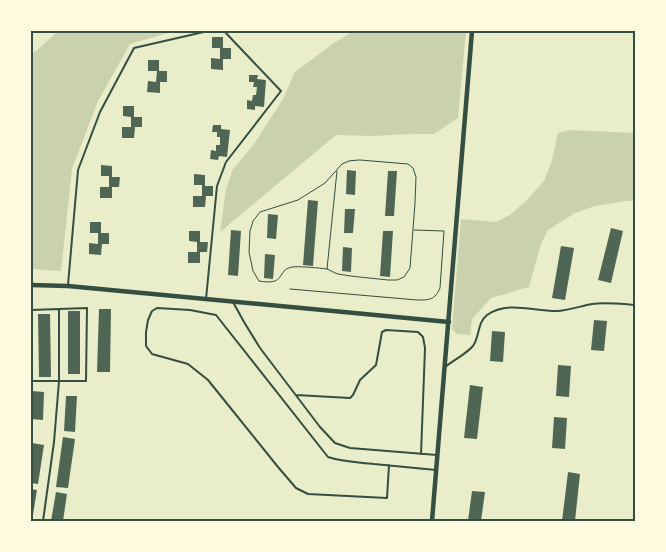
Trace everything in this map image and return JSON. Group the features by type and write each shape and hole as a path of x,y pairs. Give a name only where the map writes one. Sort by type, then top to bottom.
{"street":[{"path":"432,521 472,31"},
{"path":"31,284 449,322"}],"lane":[{"path":"68,286 78,170 100,112 134,48 208,31"},
{"path":"206,299 217,186 226,162 281,91 224,31"},
{"path":"233,302 260,348 320,427 335,443 350,448 437,455"},
{"path":"445,367 473,345 478,335 479,325 486,316 498,309 512,307 558,311 594,304 635,305"},
{"path":"31,310 87,308 86,380 31,381"},
{"path":"389,466 386,498 308,494 296,488 208,380 188,364 152,354 146,346 148,320 152,311 157,308 190,310 216,315 328,457 341,461 436,470"},
{"path":"43,521 54,442 59,381 59,310"},
{"path":"296,395 350,398 360,380 376,365 382,332 386,330 418,332 423,337 425,348 420,454"}],"path":[{"path":"349,160 408,164 413,168 416,176 410,268 404,277 397,280 388,280 342,274 327,269 292,267 286,269 278,280 269,282 259,281 253,271 248,252 253,221 260,212 298,200 325,183 337,170 349,160"},
{"path":"327,269 337,170"},
{"path":"290,288 417,300 431,299 437,295 440,288 444,231 413,230"}],"green space":[{"path":"58,31 175,31 130,44 98,101 72,169 61,271 31,269 31,53 35,52"},
{"path":"353,31 466,31 458,118 434,134 336,135 220,232 226,189 233,169 254,144 283,99 295,72"},
{"path":"570,130 635,133 635,201 595,206 575,213 548,230 541,244 529,287 491,298 472,319 470,335 457,334 452,329 461,219 496,222 510,215 544,181 552,160 558,133"}],"building":[{"path":"212,37 223,37 223,48 231,48 231,59 223,59 223,70 211,69 211,58 220,59 220,48 212,48"},
{"path":"148,60 159,60 159,71 167,71 167,82 160,82 160,93 147,92 148,81 156,82 157,71 148,71"},
{"path":"249,75 258,75 257,79 266,80 264,107 255,106 255,110 247,109 247,100 252,101 253,95 256,95 257,87 253,87 254,82 249,82"},
{"path":"123,106 134,106 134,117 142,117 142,127 135,127 134,138 122,138 122,127 131,127 131,117 123,116"},
{"path":"213,125 221,125 221,129 230,130 227,157 219,156 218,160 210,159 211,150 216,151 216,145 220,145 220,137 217,137 217,132 212,132"},
{"path":"101,165 112,166 112,177 120,177 119,187 112,187 112,198 100,198 100,187 109,187 109,176 101,176"},
{"path":"347,170 356,171 355,195 346,194"},
{"path":"388,171 397,171 394,216 385,216"},
{"path":"194,174 205,175 205,186 213,186 213,196 206,196 205,207 193,207 193,196 202,196 202,185 194,185"},
{"path":"308,200 318,201 313,266 303,265"},
{"path":"345,209 355,209 353,233 344,233"},
{"path":"268,214 278,215 276,239 267,238"},
{"path":"90,222 101,222 101,233 109,233 109,244 102,244 101,255 89,254 89,243 98,244 98,233 90,233"},
{"path":"611,228 623,231 611,283 598,280"},
{"path":"231,230 241,231 238,276 228,275"},
{"path":"189,231 200,231 200,242 208,242 207,252 200,252 200,263 188,263 188,252 197,252 197,242 189,241"},
{"path":"383,231 393,231 390,277 380,276"},
{"path":"561,246 574,248 565,300 552,298"},
{"path":"343,247 352,248 351,272 342,271"},
{"path":"265,254 275,255 273,279 264,278"},
{"path":"99,309 111,309 110,372 97,372"},
{"path":"68,311 80,311 80,374 68,374"},
{"path":"38,314 50,314 51,377 39,377"},
{"path":"594,320 607,321 604,351 591,350"},
{"path":"492,331 505,332 503,362 490,361"},
{"path":"558,365 571,366 569,397 556,396"},
{"path":"470,385 483,387 477,439 464,438"},
{"path":"32,391 44,392 43,420 31,419"},
{"path":"66,396 77,396 75,432 64,431"},
{"path":"554,417 567,418 565,449 552,448"},
{"path":"63,437 75,439 68,488 56,487"},
{"path":"32,443 44,445 38,484 31,483"},
{"path":"568,472 580,474 575,521 562,521"},
{"path":"31,489 37,490 32,521 31,521"},
{"path":"472,491 485,492 481,521 468,521"},
{"path":"56,492 67,494 63,521 51,521"}]}
